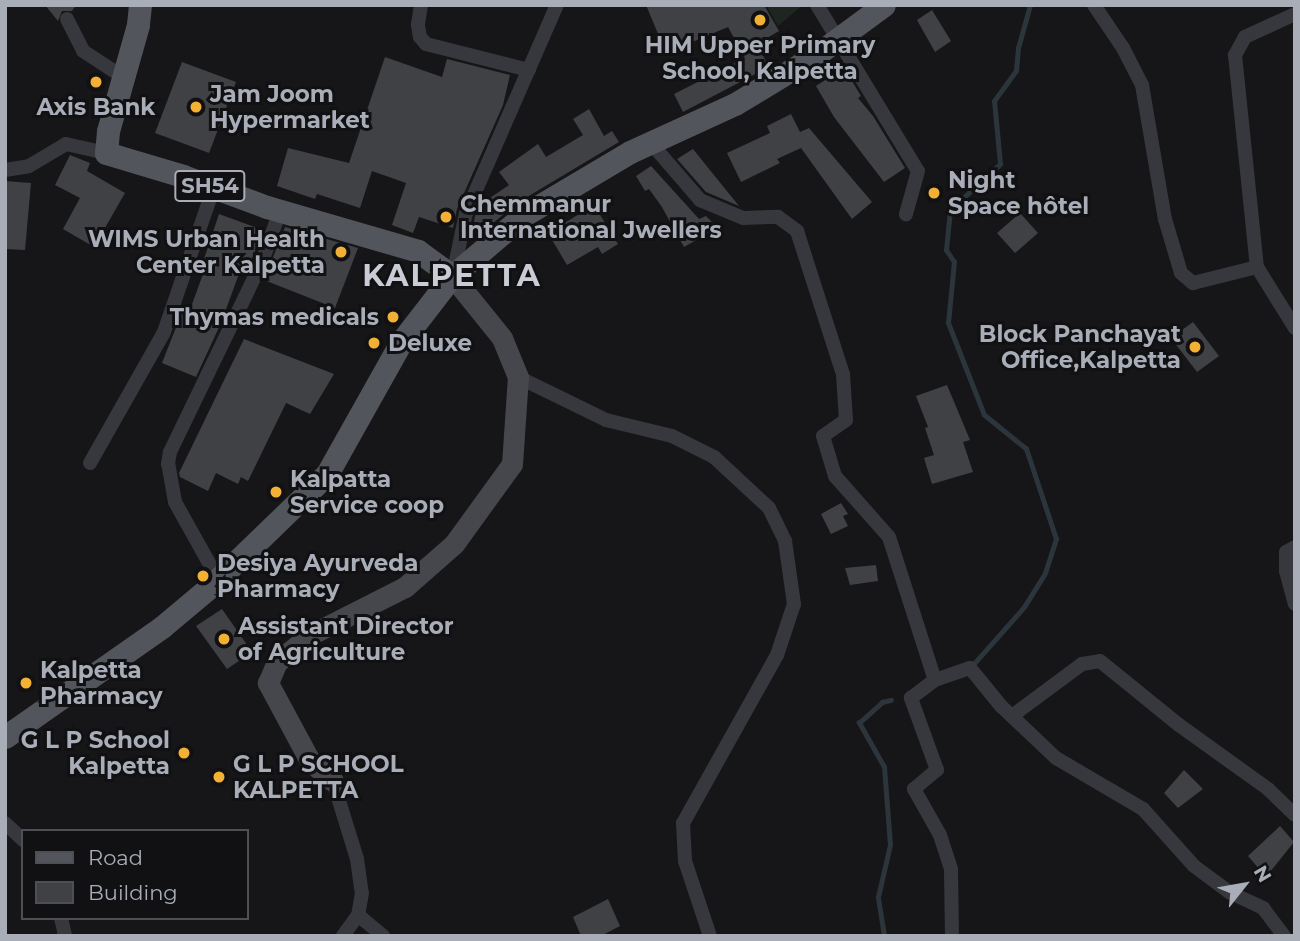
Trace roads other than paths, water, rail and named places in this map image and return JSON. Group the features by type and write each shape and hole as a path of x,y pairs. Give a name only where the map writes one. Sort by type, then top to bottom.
{"main road":[{"path":"106,153 108,131 138,25 140,5"},
{"path":"5,737 162,627 218,579 327,474 401,342 453,276 524,215 650,142 734,104 838,39 884,5"},
{"name":"SH54","path":"106,153 281,211 418,251 453,276"},
{"path":"333,781 310,761 268,683 277,662 310,635 405,587 454,544 512,464 520,389 518,377 502,338 453,276"}],"street":[{"path":"421,5 418,25 420,37 426,44 529,70"},
{"path":"453,276 466,214 557,5"},
{"path":"817,5 918,170 906,214"},
{"path":"1094,5 1123,48 1142,85 1165,219 1181,273 1193,283 1256,267"},
{"path":"1295,14 1245,37 1235,55 1256,267 1295,328"},
{"path":"67,19 83,51 123,77"},
{"path":"650,142 700,200 743,218 778,217 797,231 843,374 846,420 822,436 835,476 890,537 935,680"},
{"path":"5,170 29,166 66,144 106,153"},
{"path":"90,463 164,332 214,187"},
{"path":"218,579 175,502 168,464 170,452 262,262 281,211"},
{"path":"518,377 606,420 672,436 714,457 769,508 785,541 794,604 778,654 683,823 685,861 710,936"},
{"path":"1295,547 1286,552 1286,571 1295,604"},
{"path":"1012,716 1082,664 1100,661 1179,725 1269,789 1295,815"},
{"path":"952,936 951,869 940,835 914,789 937,770 911,698 935,680 970,668 1012,716 1056,758 1143,808 1194,866 1229,891 1263,908 1284,936"},
{"path":"333,781 357,859 362,893 358,915 343,936"},
{"path":"5,823 21,838"},
{"path":"358,915 383,936"}],"waterway":[{"path":"971,667 1024,607 1045,573 1056,539 1026,449 984,415 948,323 954,262 946,250 950,210 1000,164 994,101 1016,71 1018,48 1030,5"},
{"path":"884,936 878,897 890,845 884,767 859,723 882,702 891,700"}],"place":[{"name":"HIM Upper Primary School, Kalpetta","path":"760,20"},
{"name":"Axis Bank","path":"96,82"},
{"name":"Jam Joom Hypermarket","path":"196,107"},
{"name":"Night Space hôtel","path":"934,193"},
{"name":"Chemmanur International Jwellers","path":"446,217"},
{"name":"WIMS Urban Health Center Kalpetta","path":"341,252"},
{"name":"Thymas medicals","path":"393,317"},
{"name":"Deluxe","path":"374,343"},
{"name":"Block Panchayat Office,Kalpetta","path":"1195,347"},
{"name":"Kalpatta Service coop","path":"276,492"},
{"name":"Desiya Ayurveda Pharmacy","path":"203,576"},
{"name":"Assistant Director of Agriculture","path":"224,639"},
{"name":"Kalpetta Pharmacy","path":"26,683"},
{"name":"G L P School Kalpetta","path":"184,753"},
{"name":"G L P SCHOOL KALPETTA","path":"219,777"}],"district":[{"name":"KALPETTA","path":"452,276"}]}
